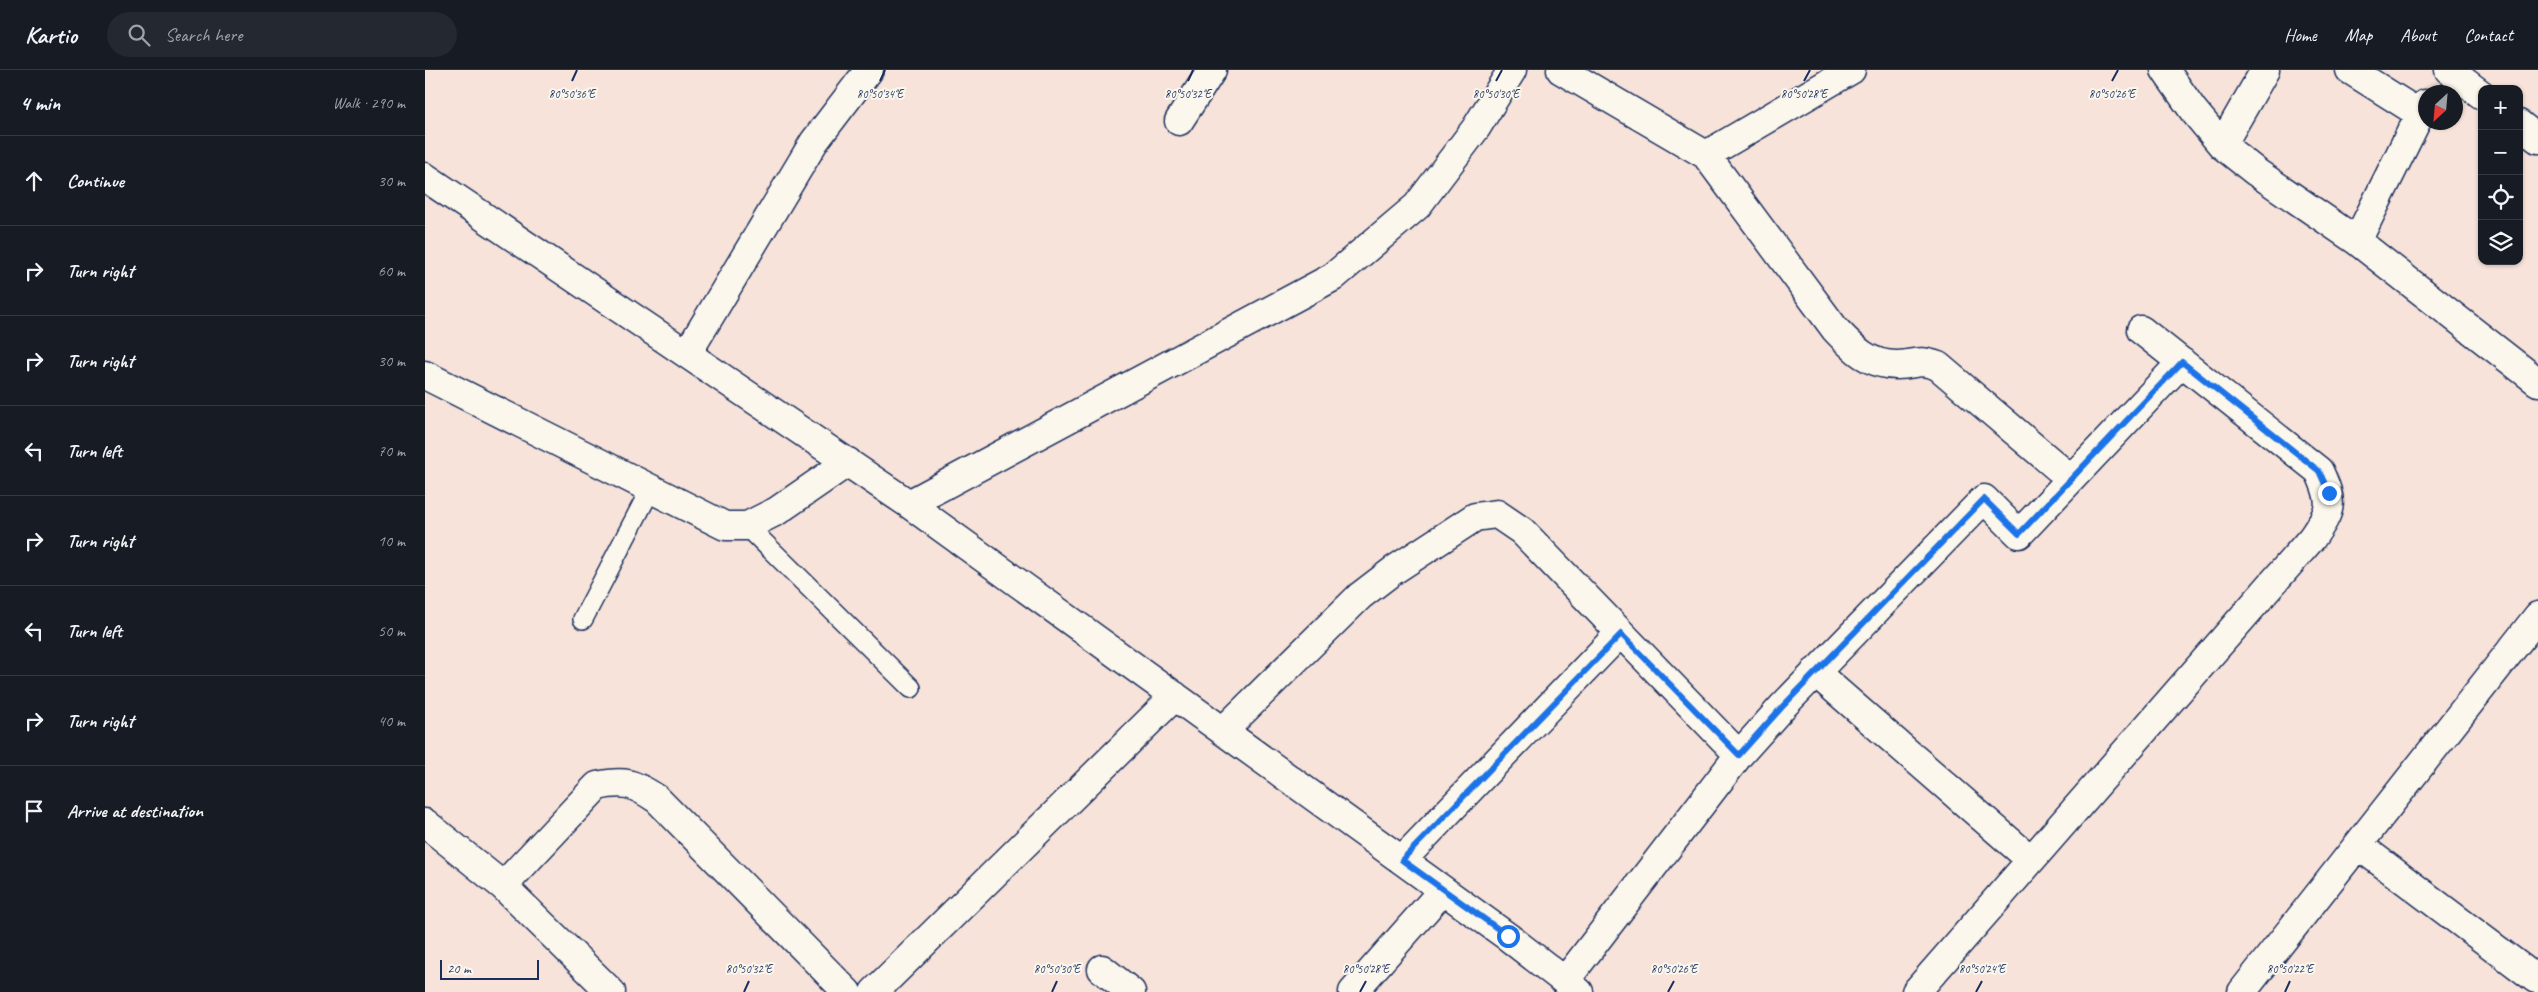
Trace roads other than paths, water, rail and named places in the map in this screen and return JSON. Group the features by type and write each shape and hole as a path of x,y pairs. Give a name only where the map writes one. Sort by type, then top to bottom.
{"street":[{"path":"687,354 814,142 869,70"},
{"path":"1179,121 1212,70"},
{"path":"909,504 1333,277 1417,206 1476,128 1512,70"},
{"path":"1561,70 1706,155 1835,329 1857,352 1873,362 1897,365 1923,361 1939,366 2071,479"},
{"path":"1706,155 1851,70"},
{"path":"2165,70 2193,110 2222,144 2257,172 2357,241 2538,382"},
{"path":"2222,144 2265,70"},
{"path":"2350,70 2418,100"},
{"path":"2435,85 2443,70"},
{"path":"2449,70 2478,92"},
{"path":"2357,241 2418,119"},
{"path":"2523,127 2538,139"},
{"path":"425,177 909,504 1402,860 1572,986 1739,755 1815,672 1984,499 2019,534 2182,362"},
{"path":"1917,992 2312,538 2328,514 2329,493 2319,471 2141,330"},
{"path":"425,375 650,490 725,526 747,526 777,511 848,462"},
{"path":"1223,731 1360,596 1394,570 1475,517 1497,514 1522,531 1739,755"},
{"path":"2242,992 2538,616"},
{"path":"1402,860 1621,634"},
{"path":"1815,672 2031,860"},
{"path":"874,992 1175,696"},
{"path":"503,886 597,786 619,782 637,785 657,799 847,992"},
{"path":"425,823 503,886 611,992"},
{"path":"2358,845 2534,983"},
{"path":"1353,992 1443,890"},
{"path":"1102,969 1131,992"}],"lane":[{"path":"583,619 650,490"},
{"path":"747,526 911,688"}]}
